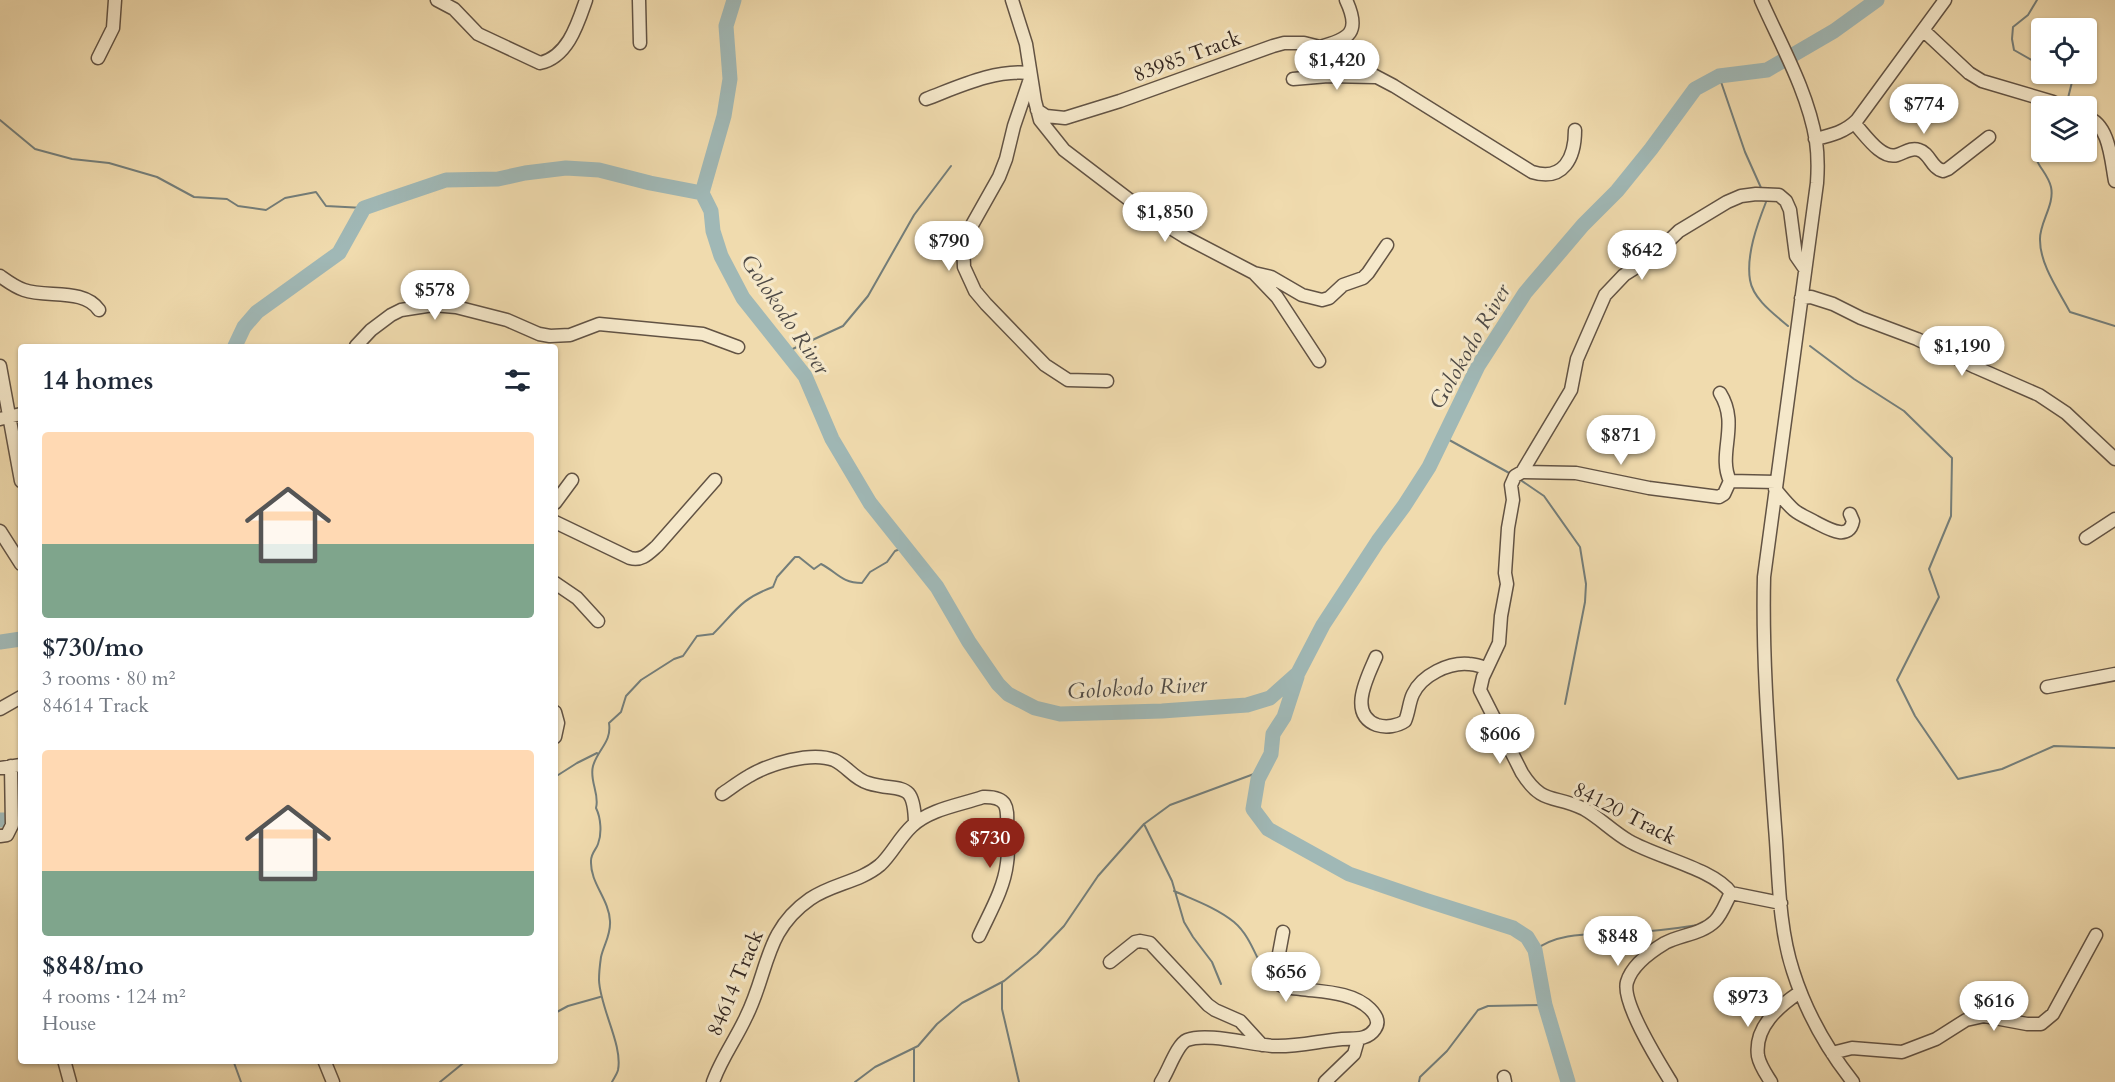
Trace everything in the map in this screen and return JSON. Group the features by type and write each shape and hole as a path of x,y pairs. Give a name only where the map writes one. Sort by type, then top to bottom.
{"street":[{"path":"98,58 113,28 115,0"},
{"path":"437,0 454,9 478,34 540,63 550,59 572,38 586,0"},
{"path":"639,0 640,43"},
{"path":"1012,0 1026,45 1040,120 1064,150 1121,194 1185,237 1254,273 1271,277 1302,295 1322,300 1329,298 1343,285 1363,278 1388,245"},
{"path":"1320,47 1340,42 1350,33 1351,12 1346,0"},
{"path":"1761,0 1797,81 1815,139 1817,183 1764,577 1763,637 1781,903 1785,938 1800,992 1818,1031 1853,1082"},
{"path":"1815,139 1839,133 1854,123 1945,0"},
{"path":"1923,30 1969,73 1982,81 2033,96"},
{"name":"83985 Track","path":"1037,111 1055,118 1065,118 1284,43 1310,43 1378,77 1506,157 1542,176 1559,171 1572,158 1575,130"},
{"path":"926,99 1006,73 1030,76"},
{"path":"1030,76 999,177 963,241 964,267 975,291 1045,365 1068,380 1107,381"},
{"path":"1293,79 1328,76 1378,77"},
{"path":"1854,123 1883,154 1894,156 1912,149 1919,149 1925,153 1935,167 1943,171 1989,137"},
{"path":"2097,124 2105,134 2115,181"},
{"name":"84120 Track","path":"1781,903 1731,893 1727,887 1696,869 1635,844 1583,809 1540,794 1530,785 1484,699 1480,686 1499,643 1500,616 1507,584 1505,573 1508,528 1513,500 1511,485 1515,476 1522,472 1571,390 1577,359 1605,295 1624,275 1651,258 1679,231 1727,202 1741,196 1756,194 1779,195 1786,201 1790,210 1796,256 1805,269"},
{"path":"1254,273 1277,297 1319,361"},
{"path":"0,276 24,290 81,298 92,302 99,310"},
{"path":"1801,298 1811,297 1833,304 2039,394 2066,413 2115,459"},
{"path":"358,344 370,330 391,315 412,308 433,305 456,307 518,324 539,334 550,336 570,336 599,324 703,334 738,347"},
{"path":"0,366 18,463"},
{"path":"1522,472 1576,472 1649,488 1719,497 1724,494 1730,481 1725,465 1728,412 1720,393"},
{"path":"558,499 572,480"},
{"path":"558,523 623,555 639,559 657,546 715,480"},
{"path":"1730,481 1775,485 1798,513 1838,533 1851,529 1853,521 1850,514"},
{"path":"2086,538 2115,519"},
{"path":"0,531 18,559"},
{"path":"558,585 577,598 598,621"},
{"path":"1376,657 1363,690 1361,707 1373,722 1385,726 1393,726 1405,721 1417,688 1425,679 1438,671 1456,664 1487,668"},
{"path":"2047,687 2115,674"},
{"path":"3,704 18,698"},
{"path":"723,794 750,775 771,766 791,760 825,757 840,764 860,781 877,786 902,788 907,791 913,801 915,823"},
{"path":"1,836 8,835 12,825 11,766"},
{"name":"84614 Track","path":"713,1082 747,1016 761,983 777,933 788,917 810,898 866,874 880,865 915,823 937,812 983,798 996,798 1006,807 1009,815 1007,865 999,894 979,936"},
{"path":"1671,1082 1640,1027 1629,1000 1627,982 1635,968 1666,942 1714,921 1731,893"},
{"path":"1161,1082 1181,1046 1187,1040 1209,1038 1262,1045 1305,1045 1338,1039 1358,1040 1371,1033 1377,1026 1376,1016 1365,1005 1351,997 1288,988 1276,982 1275,975 1283,932"},
{"path":"1832,1053 1852,1048 1902,1052 1936,1039 1966,1020 1984,1016 2027,1024 2041,1024 2053,1014 2096,935"},
{"path":"1110,962 1135,942 1150,943 1208,1005 1215,1011 1244,1023 1262,1045"},
{"path":"1772,1082 1758,1057 1761,1035 1773,1013 1784,1002 1800,992"},
{"path":"1325,1082 1354,1054 1358,1040"},
{"path":"65,1064 70,1082"},
{"path":"326,1064 333,1082"}],"waterway":[{"path":"702,193 724,116 730,79 726,26 734,0"},
{"name":"Golokodo River","path":"236,344 244,327 257,312 339,253 364,208 446,180 498,179 566,168 599,170 702,193 711,211 713,231 721,256 743,298 805,376 832,439 870,503 937,587 969,642 998,684 1008,694 1035,708 1060,714 1162,711 1247,705 1270,698 1298,673 1323,625 1429,467 1478,366 1525,293 1583,225 1617,191 1695,89 1719,76 1767,70 1834,31 1877,0"},
{"path":"2031,60 2014,50 2013,27 2028,15 2037,0"},
{"path":"1719,76 1745,152 1762,190"},
{"path":"2068,96 2072,84"},
{"path":"0,120 35,149 72,159 109,163 157,177 194,197 227,199 238,206 266,210 285,198 316,192 326,206 364,208"},
{"path":"2038,162 2049,181 2052,194 2040,234 2043,259 2047,268 2070,312 2115,326"},
{"path":"786,352 843,326 868,296 914,215 951,166"},
{"path":"1766,202 1751,250 1750,280 1755,294 1788,326"},
{"path":"1810,346 1854,379 1904,411 1952,458 1951,516 1929,569 1939,597 1897,680 1915,716 1958,779 2002,769 2054,746 2115,748"},
{"path":"1442,436 1511,474"},
{"path":"1519,479 1544,496 1580,547 1586,584 1585,602 1565,704"},
{"path":"612,1082 618,1070 619,1060 599,980 601,957 610,921 609,913 591,869 592,856 600,831 592,772 595,760 607,740 609,723 621,712 626,696 641,680 674,659 683,656 697,636 713,634 746,601 773,587 777,577 795,557 799,557 814,569 821,564 844,579 862,583 870,572 887,562 895,551 905,547"},
{"path":"0,642 18,639"},
{"path":"1297,677 1284,717 1273,734 1271,754 1258,779 1253,809 1268,829 1349,874 1513,928 1527,937 1535,950 1545,1005 1568,1082"},
{"path":"558,775 597,753"},
{"path":"855,1082 875,1067 918,1046 937,1024 962,1003 1004,981 1037,954 1064,926 1098,876 1144,824 1170,805 1262,771"},
{"name":"Golokodo River","path":"0,820 18,820"},
{"path":"1144,824 1172,881 1184,922 1212,962 1221,984"},
{"path":"1174,891 1213,908 1239,926 1260,963"},
{"path":"1535,950 1566,937 1631,933 1698,925"},
{"path":"1002,983 1002,1009 1019,1082"},
{"path":"558,1011 568,1006 600,997"},
{"path":"1419,1082 1420,1077 1447,1051 1478,1010 1488,1006 1545,1005"},
{"path":"914,1049 914,1082"},
{"path":"234,1064 241,1082"},
{"path":"440,1082 462,1064"}]}
